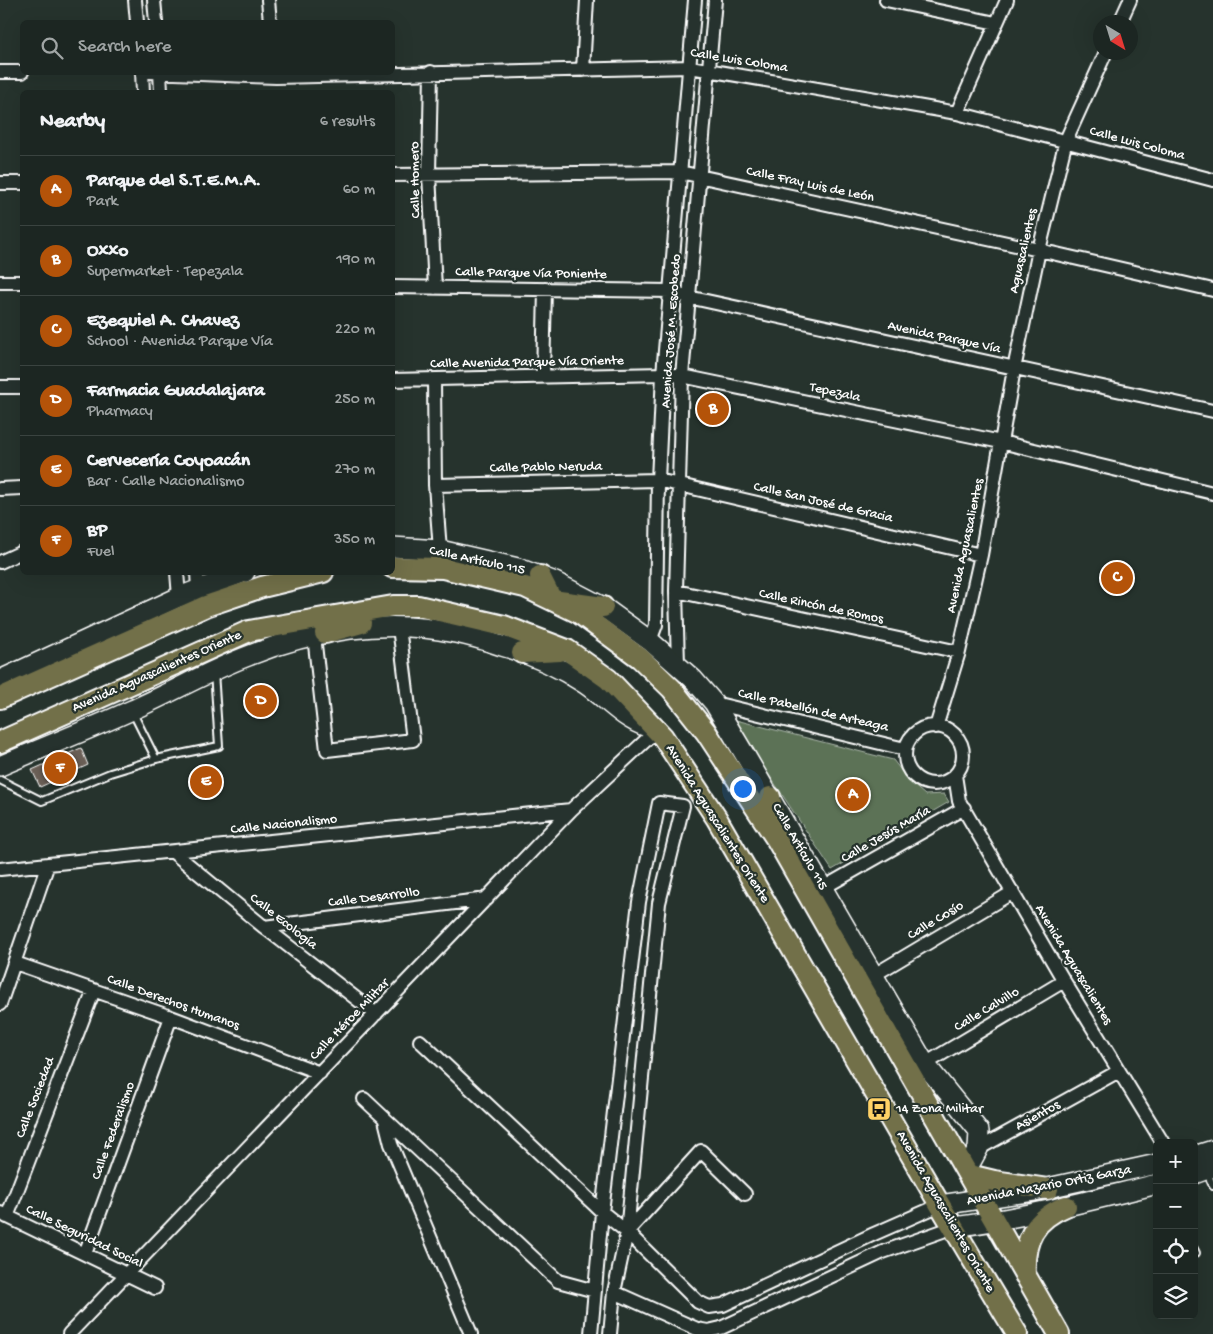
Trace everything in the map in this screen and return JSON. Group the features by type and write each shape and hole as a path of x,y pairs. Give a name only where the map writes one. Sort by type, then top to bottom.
{"main road":[{"path":"395,567 443,568 525,588 580,613 640,658 672,688 706,732 777,840 1059,1334"},
{"path":"0,698 206,606 262,587 311,575"},
{"path":"540,576 552,600"},
{"path":"552,600 603,607"},
{"name":"Avenida Aguascalientes Oriente","path":"0,742 248,631 393,606 418,606 504,626 567,650 608,679 657,730 717,819 940,1205 1017,1334"},
{"path":"319,634 418,606"},
{"path":"522,653 567,650"},
{"path":"770,797 777,840"},
{"path":"968,1173 994,1181 1048,1189"},
{"path":"1025,1275 1024,1258 1027,1242 1031,1234 1050,1214 1066,1206"}],"street":[{"path":"135,0 137,20"},
{"path":"154,0 156,20"},
{"path":"268,0 270,20"},
{"path":"583,70 587,0"},
{"name":"Avenida José M. Escobedo","path":"650,641 656,626 658,480 663,374 695,0"},
{"name":"Avenida José M. Escobedo","path":"678,665 676,591 682,376 715,0"},
{"path":"886,0 936,5 996,23"},
{"path":"957,113 1007,0"},
{"path":"1123,15 1130,0"},
{"name":"Aguascalientes","path":"1014,369 1039,250 1066,140 1102,60"},
{"name":"Calle Luis Coloma","path":"395,73 690,67 708,69 957,113 1213,180"},
{"path":"0,72 20,72"},
{"name":"Calle Homero","path":"431,72 429,174 436,288"},
{"path":"142,75 143,90"},
{"path":"157,75 160,90"},
{"name":"Calle Fray Luis de León","path":"395,175 680,172 1213,290"},
{"path":"0,183 20,182"},
{"path":"0,282 20,282"},
{"name":"Calle Parque Vía Poniente","path":"395,288 670,290"},
{"path":"543,378 545,289"},
{"name":"Avenida Parque Vía","path":"670,290 688,297 1213,411"},
{"name":"Avenida Aguascalientes","path":"936,727 958,652 981,555 1014,369"},
{"name":"Calle Avenida Parque Vía Oriente","path":"395,380 663,374"},
{"name":"Tepezala","path":"663,374 682,376 1001,442"},
{"path":"434,380 435,485 440,550"},
{"path":"0,387 20,387"},
{"path":"1001,442 1213,493"},
{"name":"Calle San José de Gracia","path":"658,480 981,555"},
{"name":"Calle Pablo Neruda","path":"435,485 658,480"},
{"path":"0,489 20,488"},
{"name":"Calle Artículo 115","path":"395,547 440,550 518,568 540,576 579,593 603,607 650,641 678,665 714,703 926,1064 979,1132 978,1149"},
{"path":"0,562 20,553"},
{"path":"177,575 179,597"},
{"path":"0,680 179,597 198,581 229,575"},
{"name":"Calle Rincón de Romos","path":"676,591 958,652"},
{"path":"319,634 327,750 413,740 399,627"},
{"path":"0,766 132,710 247,656 291,640 361,628 399,627 455,633 522,653 563,671 585,684 623,715 643,727 657,730"},
{"name":"Calle Pabellón de Arteaga","path":"714,703 906,749"},
{"path":"936,727 951,732 961,745 962,761 955,775 946,782 926,784 918,780 907,766 905,758 906,749 908,741 920,730 936,727"},
{"name":"Calle Héroe Militar","path":"69,1334 571,810 657,730"},
{"name":"Avenida Aguascalientes","path":"955,775 961,805 1064,981 1161,1139"},
{"name":"Avenida Aguascalientes","path":"935,784 961,805"},
{"path":"590,1334 602,1212 639,902 659,802 683,806 660,903 627,1232 614,1292 610,1334"},
{"name":"Calle Jesús María","path":"823,888 961,805"},
{"name":"Calle Nacionalismo","path":"0,869 571,810"},
{"name":"Calle Ecología","path":"173,852 264,927 376,1014"},
{"path":"0,1004 48,864"},
{"name":"Calle Cosío","path":"874,975 1013,892"},
{"name":"Calle Desarrollo","path":"264,927 487,899"},
{"path":"639,902 660,903"},
{"name":"Calle Derechos Humanos","path":"15,963 171,1017 320,1073"},
{"name":"Calle Calvillo","path":"926,1064 1064,981"},
{"name":"Calle Sociedad","path":"3,1215 94,990"},
{"name":"Calle Federalismo","path":"85,1254 171,1017"},
{"path":"420,1041 602,1212 627,1232 698,1302 709,1307 723,1305 940,1205"},
{"name":"Asientos","path":"978,1149 1119,1071"},
{"path":"364,1099 558,1281 595,1291"},
{"path":"385,1120 392,1144 471,1334"},
{"path":"968,1173 978,1149"},
{"path":"1204,1170 1213,1150"},
{"path":"627,1232 701,1151 745,1194"},
{"name":"Avenida Nazario Ortiz Garza","path":"940,1205 1048,1189 1153,1165"},
{"name":"Avenida Nazario Ortiz Garza","path":"954,1227 995,1222 1153,1185"},
{"name":"Calle Seguridad Social","path":"3,1215 155,1288"},
{"path":"614,1292 697,1330 708,1331 720,1328 883,1252 954,1227"}],"lane":[{"path":"0,780 42,801 110,773 156,759 219,746 214,672"},
{"path":"132,710 156,759"}],"green space":[{"path":"732,719 893,760 910,782 925,795 944,794 949,802 832,870"}],"building":[{"path":"81,748 88,765 40,787 32,770"}],"place":[{"name":"Oxxo","path":"713,409"},
{"name":"Ezequiel A. Chavez","path":"1117,578"},
{"name":"Farmacia Guadalajara","path":"261,701"},
{"name":"BP","path":"60,768"},
{"name":"Cervecería Coyoacán","path":"206,782"},
{"name":"Parque del S.T.E.M.A.","path":"853,795"},
{"name":"14 Zona Militar","path":"879,1109"}]}
